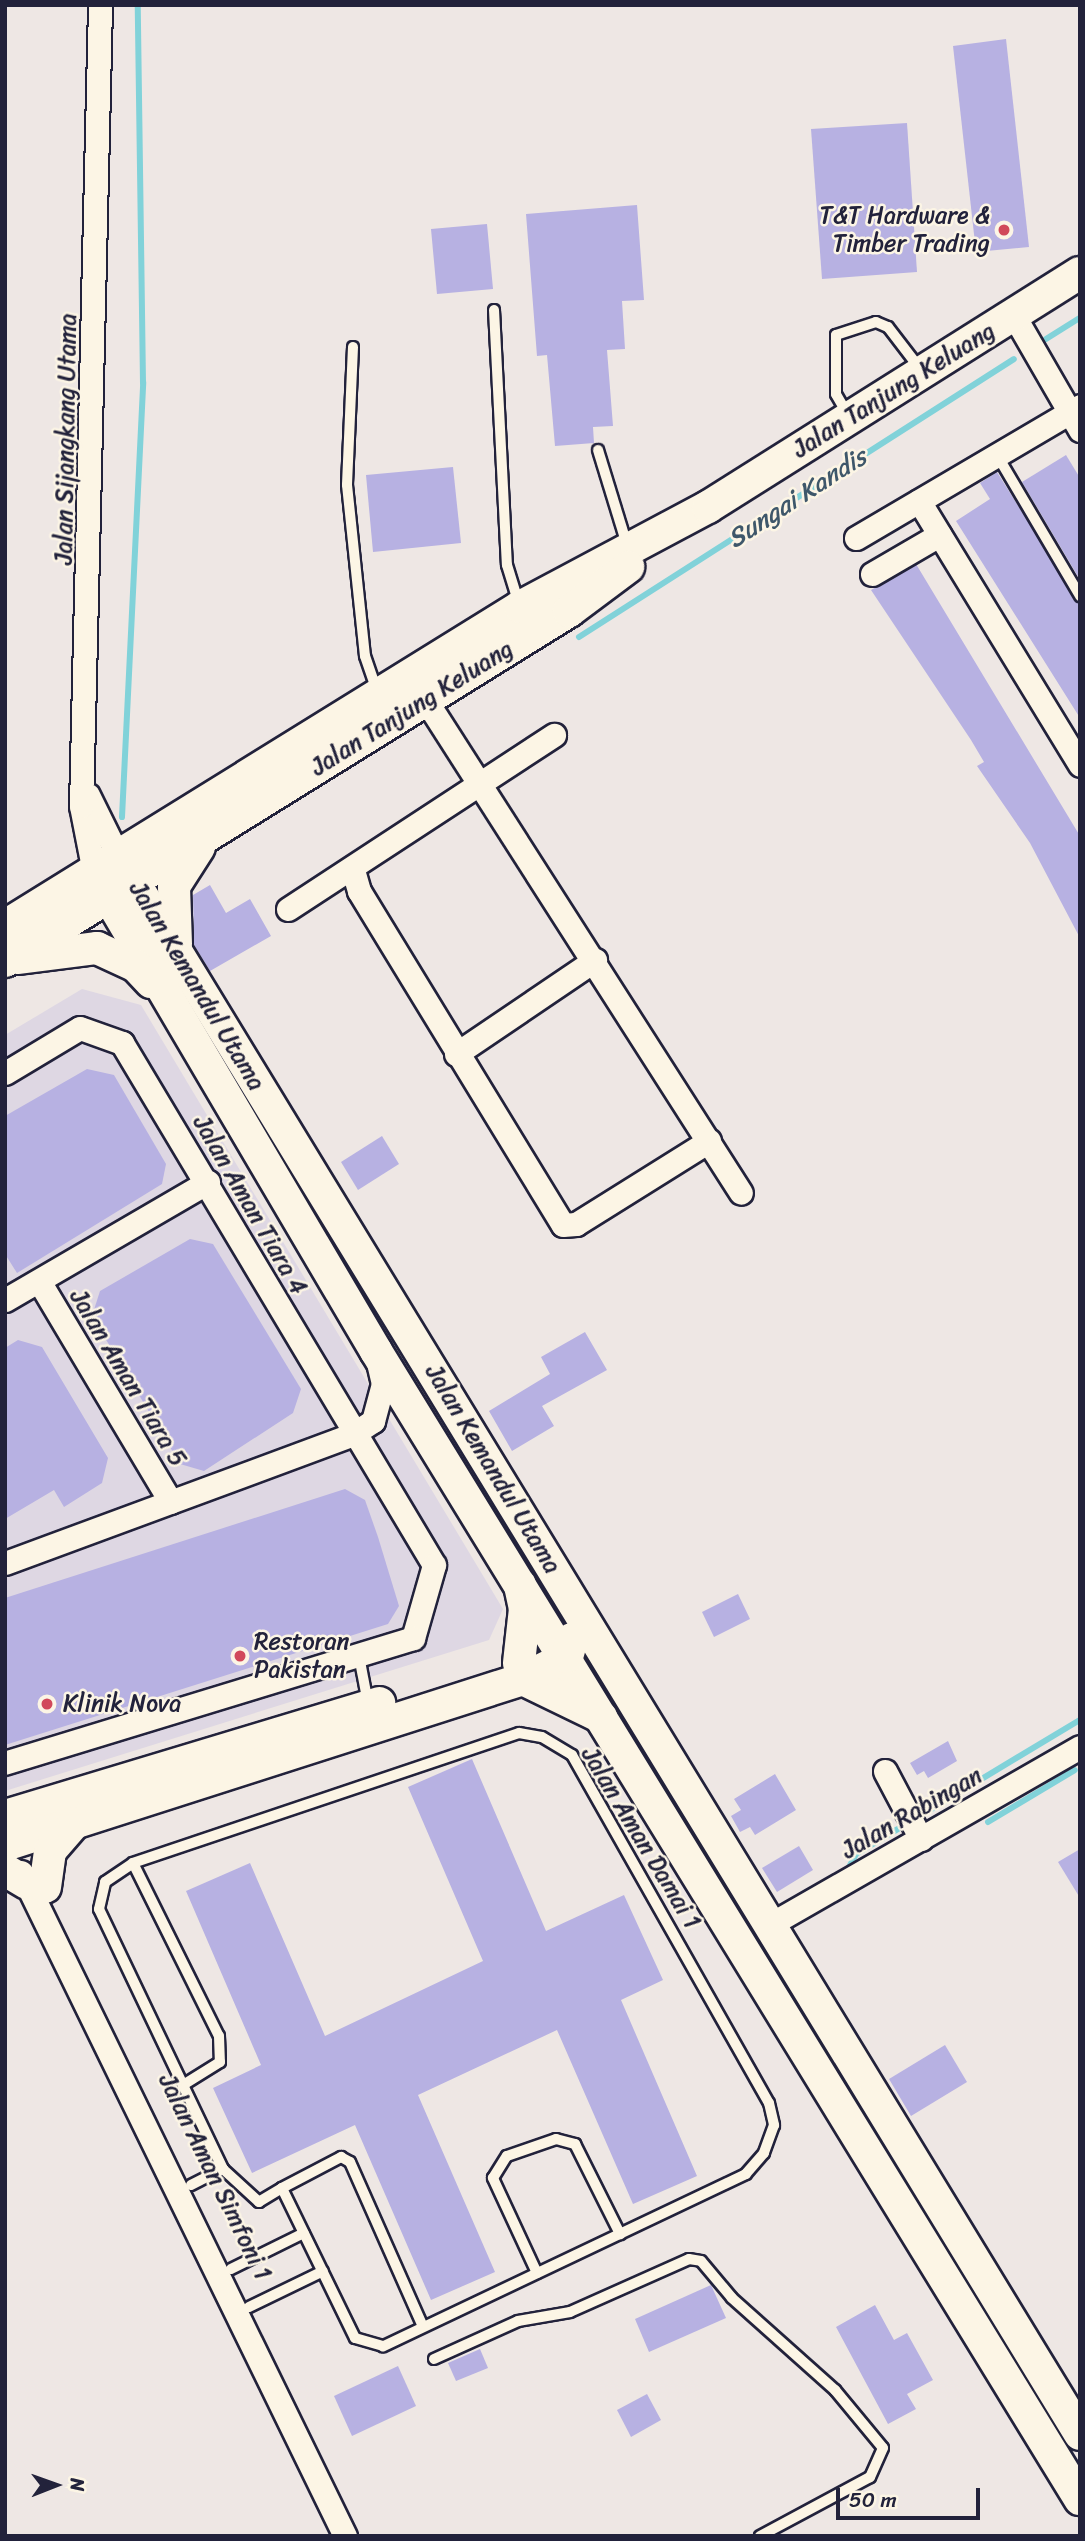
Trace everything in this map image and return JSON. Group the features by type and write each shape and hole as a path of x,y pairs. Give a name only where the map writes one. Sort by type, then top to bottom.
{"street":[{"name":"Jalan Sijangkang Utama","path":"100,5 83,824 113,877"},
{"name":"Jalan Tanjung Keluang","path":"113,877 379,696 520,607 708,507 1080,273"},
{"path":"856,538 997,455 1076,416 1013,314"},
{"path":"919,501 1080,765"},
{"name":"Jalan Tanjung Keluang","path":"113,877 212,833 569,611 708,507"},
{"path":"872,574 939,535"},
{"path":"425,699 483,782 741,1193"},
{"path":"288,909 353,870 554,735"},
{"path":"178,956 174,886 212,833"},
{"path":"353,870 359,891 456,1054 563,1225 576,1224 709,1142"},
{"path":"5,926 113,877"},
{"path":"6,960 113,877"},
{"name":"Jalan Kemandul Utama","path":"113,877 178,956 560,1576 567,1651"},
{"name":"Jalan Kemandul Utama","path":"113,877 175,1009 376,1351 567,1651 605,1720 1080,2499"},
{"path":"6,960 97,948 136,966 175,1009"},
{"path":"456,1054 595,960"},
{"name":"Jalan Aman Tiara 4","path":"5,1073 80,1028 122,1042 208,1182 353,1434 434,1565 414,1638 359,1656"},
{"path":"5,1300 208,1182"},
{"name":"Jalan Aman Tiara 5","path":"39,1280 171,1502"},
{"path":"5,1563 353,1434 373,1421 383,1384 376,1351"},
{"path":"518,1576 525,1609 521,1671"},
{"path":"560,1576 1080,2434"},
{"path":"17,1845 74,1823 521,1671 567,1651 627,1686"},
{"path":"5,1763 359,1656"},
{"path":"17,1845 368,1706 521,1671 605,1720"},
{"name":"Jalan Rabingan","path":"771,1924 1080,1747"},
{"path":"885,1771 921,1839"},
{"path":"17,1845 50,1851 74,1823"},
{"name":"Jalan Aman Simfoni 1","path":"17,1845 191,2185 360,2536"},
{"name":"Jalan Aman Simfoni 1","path":"17,1845 345,2536"}],"lane":[{"path":"494,310 507,565 520,607"},
{"path":"849,418 836,394 836,335 876,322 888,327 922,371"},
{"path":"353,347 347,485 365,656 379,696"},
{"path":"598,450 628,550"},
{"path":"997,455 1080,596"},
{"path":"359,1656 368,1706"},
{"name":"Jalan Aman Damai 1","path":"519,1734 541,1737 572,1755 769,2103 774,2125 764,2153 746,2174 383,2346 355,2338 282,2188 259,2202 223,2169 183,2085 99,1909 105,1882 133,1863 519,1734"},
{"path":"133,1863 219,2036 220,2062 183,2085"},
{"path":"537,2273 493,2178 507,2157 556,2139 575,2144 620,2234"},
{"path":"282,2188 341,2157 350,2162 423,2327"},
{"path":"191,2185 223,2169"},
{"path":"231,2269 304,2233"},
{"path":"434,2359 518,2321 570,2312 689,2259 701,2261 732,2298 835,2389 883,2448 870,2477 760,2536"},
{"path":"249,2307 323,2271"}],"shaded area":[{"path":"82,989 141,1005 503,1609 489,1640 5,1791 5,1035"}],"building":[{"path":"1006,39 1029,247 976,252 953,46"},
{"path":"907,123 917,272 822,279 811,129"},
{"path":"637,205 644,300 622,301 625,349 607,350 613,426 593,427 594,443 555,446 547,355 537,356 526,214"},
{"path":"487,224 493,289 437,294 431,229"},
{"path":"1066,455 1080,478 1080,580 1022,482"},
{"path":"453,467 461,543 373,552 366,475"},
{"path":"997,472 1080,604 1080,718 956,521 990,499 980,483"},
{"path":"916,564 1080,836 1080,938 1030,843 977,766 984,762 971,740 871,590"},
{"path":"210,885 226,913 250,899 271,936 210,971 194,945 193,895"},
{"path":"87,1069 114,1075 166,1164 162,1184 17,1273 5,1254 5,1116"},
{"path":"382,1136 399,1164 358,1190 341,1162"},
{"path":"190,1239 213,1244 301,1389 293,1413 204,1471 180,1464 92,1316 100,1291"},
{"path":"585,1332 607,1370 542,1406 554,1426 512,1451 489,1411 550,1374 541,1357"},
{"path":"18,1340 42,1347 108,1458 102,1483 64,1507 54,1490 5,1519 5,1348"},
{"path":"345,1489 365,1500 378,1537 399,1606 388,1624 5,1745 5,1598"},
{"path":"738,1594 750,1619 714,1637 702,1612"},
{"path":"948,1741 957,1761 928,1778 924,1771 917,1775 910,1763"},
{"path":"472,1759 546,1931 624,1895 663,1980 621,2000 697,2176 633,2204 557,2030 418,2095 495,2272 431,2300 355,2125 252,2173 213,2088 261,2065 186,1891 250,1863 325,2036 483,1961 408,1787"},
{"path":"775,1774 796,1810 755,1835 750,1827 740,1832 731,1816 741,1810 734,1799"},
{"path":"799,1846 813,1870 777,1892 762,1868"},
{"path":"1080,1849 1080,1898 1058,1862"},
{"path":"945,2045 967,2082 911,2116 889,2079"},
{"path":"711,2285 726,2318 649,2352 635,2319"},
{"path":"875,2305 894,2340 907,2333 933,2380 907,2394 916,2409 888,2424 836,2327"},
{"path":"480,2349 488,2368 456,2381 448,2363"},
{"path":"398,2366 416,2406 352,2436 334,2396"},
{"path":"647,2394 661,2420 631,2437 617,2410"}],"waterway":[{"path":"122,817 143,383 138,5"},
{"name":"Sungai Kandis","path":"1046,339 1080,318"},
{"name":"Sungai Kandis","path":"579,637 1014,359"},
{"path":"925,1813 1080,1720"},
{"path":"988,1822 1075,1770"},
{"path":"847,1871 856,1854 898,1829"}],"place":[{"name":"T&T Hardware & Timber Trading","path":"1004,230"},
{"name":"Restoran Pakistan","path":"240,1656"},
{"name":"Klinik Nova","path":"47,1704"}]}
